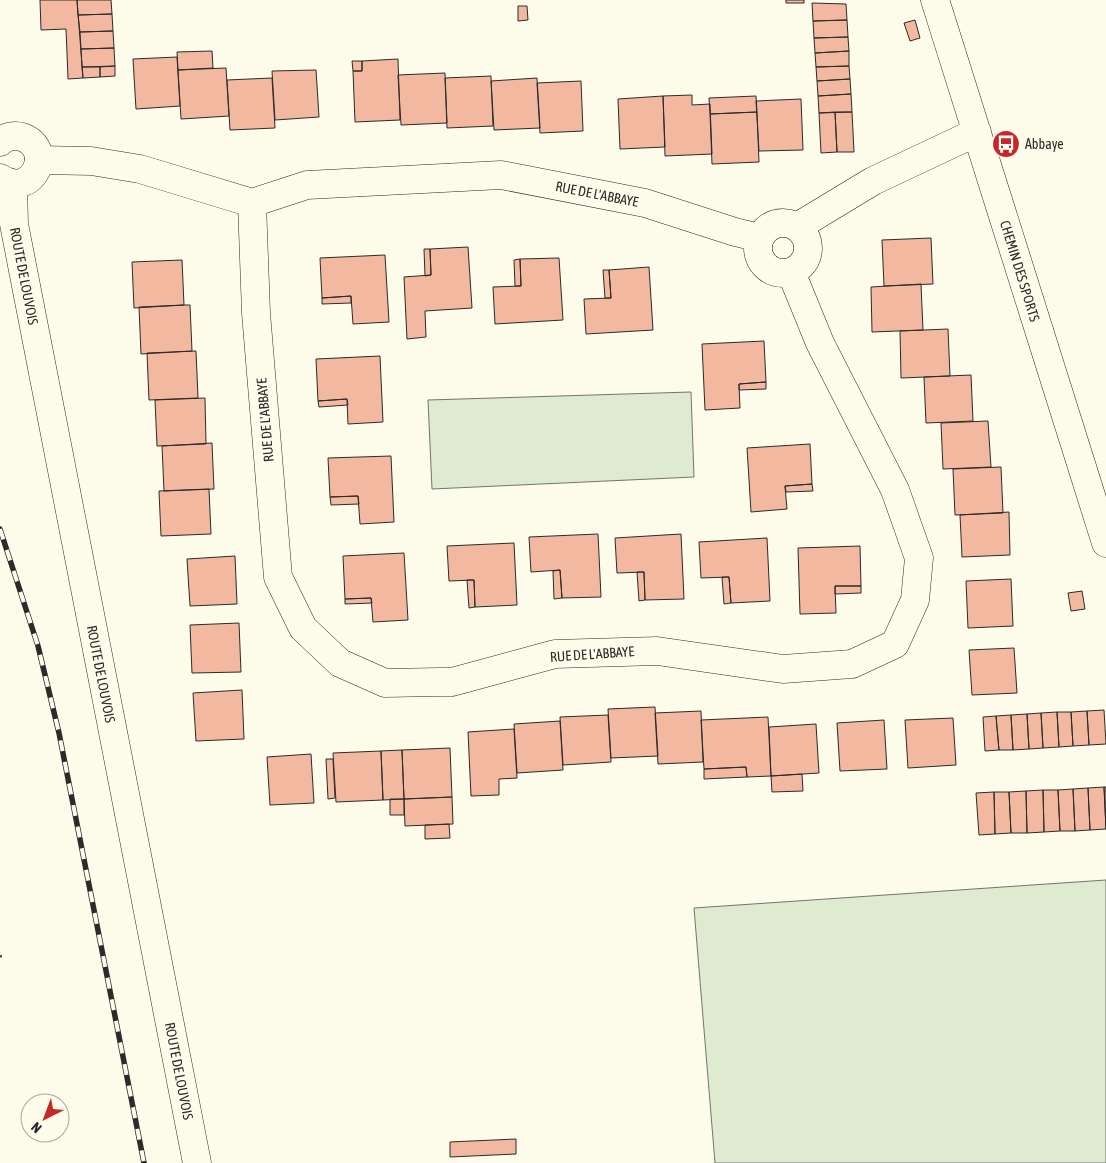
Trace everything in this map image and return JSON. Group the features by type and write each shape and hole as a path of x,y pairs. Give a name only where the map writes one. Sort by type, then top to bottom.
{"street":[{"name":"CHEMIN DES SPORTS","path":"935,0 1106,543"},
{"path":"797,227 874,181 977,132"},
{"path":"1,134 20,136 27,139 34,144 39,160 34,175 28,180 6,181"},
{"path":"39,160 91,161 140,168 252,203"},
{"name":"RUE DE L'ABBAYE","path":"760,238 735,232 645,203 501,175 307,185 252,203 256,313 278,578 302,628 340,663 385,683 452,682 555,654 657,651 783,669 852,664 895,644 915,600 918,558 895,490 820,343 791,272"},
{"name":"ROUTE DE LOUVOIS","path":"6,181 197,1163"},
{"path":"789,223 797,227 807,240 809,248 804,263 791,272 776,273 762,263 758,255 760,238 772,225 789,223"}],"green space":[{"path":"691,392 694,477 432,489 428,400"},
{"path":"1106,880 1106,1163 715,1163 694,908"}],"building":[{"path":"40,0 77,0 83,78 68,79 66,29 41,30"},
{"path":"77,0 111,0 112,14 78,15"},
{"path":"786,0 804,0 804,3 786,3"},
{"path":"812,3 846,4 847,20 813,21"},
{"path":"518,6 527,6 528,20 518,21"},
{"path":"112,14 113,31 80,32 78,15"},
{"path":"847,20 848,37 814,38 813,21"},
{"path":"915,20 920,38 910,41 904,23"},
{"path":"113,31 114,48 81,49 80,32"},
{"path":"848,37 849,51 815,53 814,38"},
{"path":"114,48 115,66 82,67 81,49"},
{"path":"212,51 213,68 178,70 177,52"},
{"path":"849,51 849,66 816,67 815,53"},
{"path":"177,57 180,106 136,109 133,59"},
{"path":"398,59 400,120 355,122 353,71 362,71 362,61"},
{"path":"352,61 362,61 362,71 353,71"},
{"path":"115,66 115,76 100,77 100,67"},
{"path":"849,66 850,79 817,81 816,67"},
{"path":"82,67 100,67 100,77 83,78"},
{"path":"226,68 229,116 181,119 178,70"},
{"path":"316,70 319,117 275,120 272,71"},
{"path":"445,73 447,123 401,125 398,75"},
{"path":"491,76 493,126 447,128 445,78"},
{"path":"272,78 275,128 230,130 227,80"},
{"path":"537,78 540,128 494,130 491,81"},
{"path":"850,79 851,94 818,96 817,81"},
{"path":"581,81 583,131 540,133 537,83"},
{"path":"851,94 852,112 819,113 818,96"},
{"path":"692,95 692,105 710,104 712,154 665,156 663,96"},
{"path":"663,96 665,147 620,149 618,99"},
{"path":"756,96 757,112 710,114 709,98"},
{"path":"801,99 803,150 759,151 756,101"},
{"path":"757,112 759,162 712,164 710,114"},
{"path":"835,112 852,112 854,152 837,152"},
{"path":"835,112 837,152 821,153 819,113"},
{"path":"931,238 933,284 884,286 882,240"},
{"path":"468,247 472,308 425,311 426,337 407,339 404,277 431,275 430,249"},
{"path":"424,249 430,249 431,275 425,276"},
{"path":"385,255 389,322 353,324 351,296 322,298 320,258"},
{"path":"559,258 563,320 495,324 493,287 521,286 520,259"},
{"path":"520,259 521,286 515,286 514,260"},
{"path":"182,260 184,305 134,308 132,262"},
{"path":"649,267 653,330 586,334 584,299 611,298 609,270"},
{"path":"603,270 609,270 611,298 605,298"},
{"path":"921,284 923,330 872,332 871,287"},
{"path":"351,296 351,303 322,304 322,298"},
{"path":"190,305 192,351 141,354 139,307"},
{"path":"948,329 950,376 901,378 900,331"},
{"path":"764,341 766,382 739,384 740,408 705,410 702,344"},
{"path":"196,351 198,398 149,400 147,353"},
{"path":"380,356 383,422 348,424 347,399 318,401 316,359"},
{"path":"971,375 973,421 926,423 924,377"},
{"path":"766,382 766,389 739,390 739,384"},
{"path":"205,398 206,444 157,446 155,400"},
{"path":"347,399 348,405 319,407 318,401"},
{"path":"988,421 991,467 943,469 941,423"},
{"path":"212,443 214,489 164,491 162,446"},
{"path":"810,444 812,484 785,486 787,509 751,512 747,448"},
{"path":"391,456 394,522 360,524 358,496 330,497 328,458"},
{"path":"1001,467 1003,513 955,515 953,469"},
{"path":"812,484 813,491 786,492 785,486"},
{"path":"209,489 211,534 161,536 159,491"},
{"path":"358,496 359,504 331,505 330,497"},
{"path":"1009,512 1010,555 962,557 960,515"},
{"path":"598,534 601,597 562,598 560,570 531,572 529,537"},
{"path":"681,534 684,599 645,600 644,572 617,573 615,538"},
{"path":"767,538 770,601 731,603 729,577 701,578 699,542"},
{"path":"514,543 517,605 475,607 474,580 449,581 447,546"},
{"path":"860,546 861,586 835,586 836,613 800,614 798,548"},
{"path":"404,553 408,620 373,622 371,598 345,599 343,556"},
{"path":"235,556 237,604 190,606 187,559"},
{"path":"560,570 562,598 554,599 553,571"},
{"path":"637,572 644,572 645,600 639,601"},
{"path":"722,577 729,577 731,603 724,604"},
{"path":"1011,579 1013,626 968,628 966,581"},
{"path":"467,580 474,580 475,607 469,608"},
{"path":"835,586 861,586 861,593 835,594"},
{"path":"1082,591 1085,609 1071,611 1068,593"},
{"path":"371,598 372,603 345,604 345,599"},
{"path":"239,623 241,672 192,673 190,625"},
{"path":"1014,648 1017,693 972,695 969,650"},
{"path":"242,690 244,739 196,741 193,693"},
{"path":"655,707 658,756 611,758 608,709"},
{"path":"1104,710 1106,744 1089,745 1087,711"},
{"path":"701,711 703,762 658,764 655,713"},
{"path":"1087,711 1089,745 1073,746 1071,712"},
{"path":"1057,712 1071,712 1073,746 1059,747"},
{"path":"1057,712 1059,747 1043,748 1041,713"},
{"path":"1041,713 1043,748 1029,749 1027,714"},
{"path":"1027,714 1029,749 1013,750 1011,715"},
{"path":"608,715 611,762 563,765 560,717"},
{"path":"1011,715 1013,750 999,750 996,716"},
{"path":"996,716 999,750 985,751 983,717"},
{"path":"768,717 771,776 747,777 746,767 704,769 701,720"},
{"path":"953,718 956,765 908,768 905,720"},
{"path":"884,720 887,769 840,771 837,723"},
{"path":"560,721 563,770 517,773 514,724"},
{"path":"816,724 819,773 771,776 769,727"},
{"path":"514,729 517,778 499,779 499,795 471,796 468,732"},
{"path":"450,748 452,797 404,799 402,750"},
{"path":"402,750 404,799 383,800 381,751"},
{"path":"381,751 383,800 336,802 333,753"},
{"path":"311,754 314,803 270,805 267,757"},
{"path":"326,759 333,759 335,798 328,799"},
{"path":"746,767 747,777 704,779 704,769"},
{"path":"802,774 803,791 772,792 771,776"},
{"path":"1104,787 1106,787 1106,829"},
{"path":"1104,787 1106,829 1090,830 1088,788"},
{"path":"1088,788 1090,830 1075,831 1073,789"},
{"path":"1073,789 1075,831 1060,831 1058,790"},
{"path":"1043,790 1044,832 1027,833 1026,791"},
{"path":"1043,790 1058,790 1060,831 1044,832"},
{"path":"1026,791 1027,833 1011,833 1009,792"},
{"path":"994,792 995,834 979,835 976,793"},
{"path":"994,792 1009,792 1011,833 995,834"},
{"path":"452,797 453,824 405,826 404,799"},
{"path":"390,799 404,799 404,815 390,815"},
{"path":"449,824 450,838 425,839 425,825"},
{"path":"516,1139 516,1154 450,1157 450,1142"}],"railway":[{"path":"0,529 38,646 59,733 144,1163"}],"place":[{"name":"Abbaye","path":"1006,144"}]}
